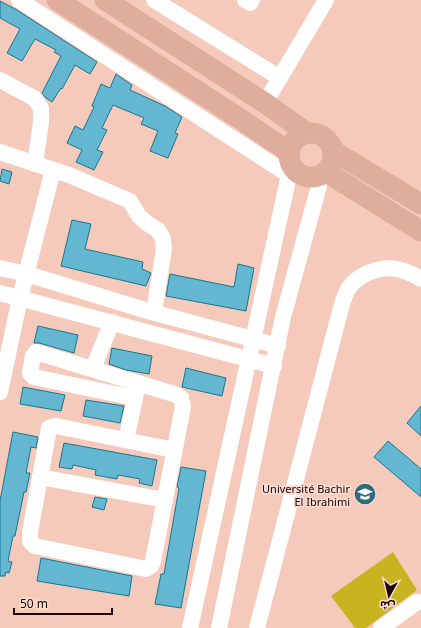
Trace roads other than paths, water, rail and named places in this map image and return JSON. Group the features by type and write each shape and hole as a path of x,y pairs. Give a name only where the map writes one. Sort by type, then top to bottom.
{"main road":[{"path":"57,0 239,118 295,171 301,175 315,177 324,174 331,165 333,158 331,144 321,135 314,133 300,135 291,145 289,164"},
{"path":"105,0 265,103 307,133"},
{"path":"333,151 421,204"},
{"path":"324,174 421,231"}],"street":[{"path":"19,0 289,164 253,339 190,628"},
{"path":"154,0 280,78"},
{"path":"245,0 250,3 252,0"},
{"path":"265,103 326,0"},
{"path":"0,80 34,98 42,108 42,122 36,164"},
{"path":"0,152 69,175 130,201 139,216 158,230 163,238 164,249 154,312"},
{"path":"0,392 20,298 53,170"},
{"path":"218,628 274,366 283,317 324,174"},
{"path":"257,628 340,312 348,289 357,278 385,267 412,273 421,279"},
{"path":"0,268 26,274 154,312 278,346"},
{"path":"0,292 274,366"},
{"path":"93,368 112,322"},
{"path":"137,390 93,368 36,352 33,356 30,373 34,377 137,390 177,395 181,398 183,407 151,566 146,569 35,546 30,541 30,532 49,428 52,426 174,450"},
{"path":"126,440 137,390"},
{"path":"40,477 165,500"},
{"path":"380,628 417,602"}],"place":[{"name":"Université Bachir El Ibrahimi","path":"365,494"}]}
